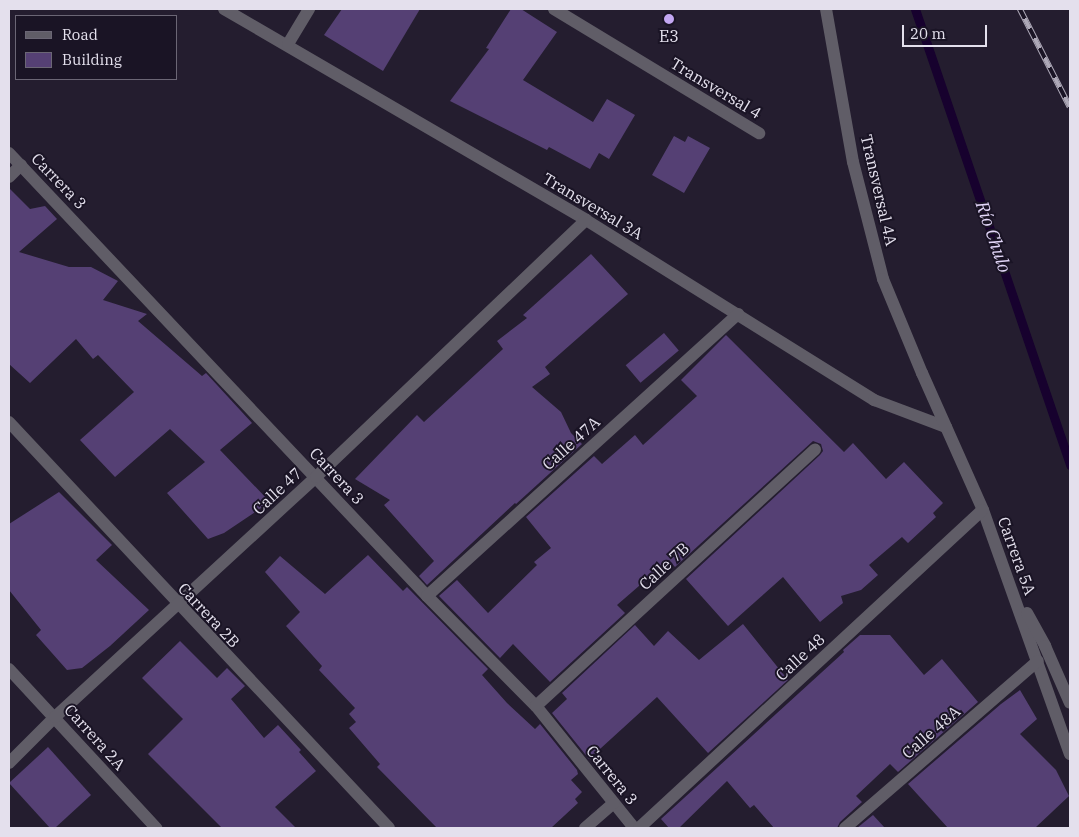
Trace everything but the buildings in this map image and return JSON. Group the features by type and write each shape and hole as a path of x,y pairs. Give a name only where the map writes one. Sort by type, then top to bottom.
{"street":[{"name":"Transversal 3A","path":"224,9 288,44 586,220 874,400 946,427"},
{"path":"288,44 309,9"},
{"name":"Transversal 4","path":"554,9 759,134"},
{"name":"Transversal 4A","path":"826,9 853,162 883,278 922,373"},
{"name":"Carrera 3","path":"9,153 427,596 536,706 634,828"},
{"path":"9,177 22,165"},
{"name":"Calle 47","path":"9,763 55,717 316,477 586,220"},
{"name":"Calle 47A","path":"427,596 738,314"},
{"name":"Carrera 5A","path":"922,373 983,510 1070,754"},
{"name":"Carrera 2B","path":"9,422 388,828"},
{"name":"Calle 7B","path":"536,706 815,449"},
{"name":"Calle 48","path":"639,828 983,510"},
{"path":"1009,580 1045,646 1070,703"},
{"name":"Calle 48A","path":"845,828 1038,661"},
{"name":"Carrera 2A","path":"9,669 156,828"},
{"path":"585,828 614,803"}],"waterway":[{"name":"Río Chulo","path":"915,9 1070,465"}],"railway":[{"path":"1020,9 1070,107"}],"place":[{"name":"E3","path":"669,19"}]}
